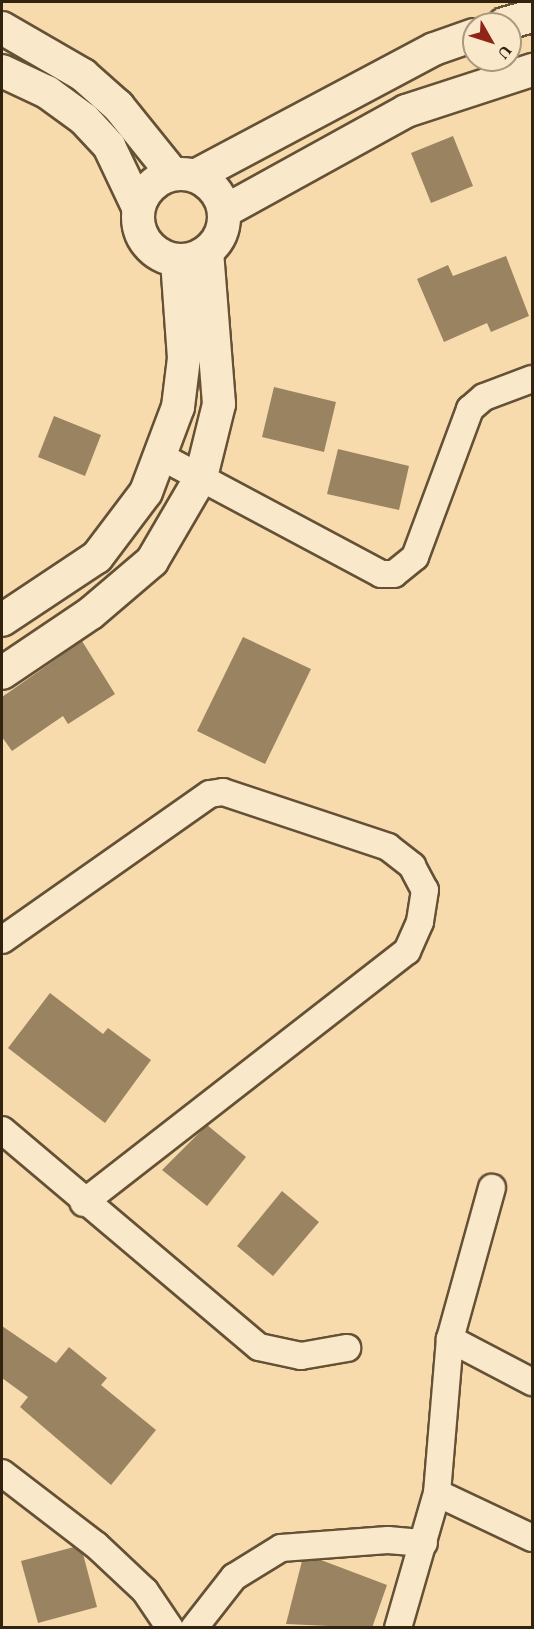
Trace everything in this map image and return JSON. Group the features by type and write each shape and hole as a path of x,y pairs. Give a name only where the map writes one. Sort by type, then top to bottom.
{"street":[{"path":"2,28 83,75 118,106 184,174 216,189 225,211 222,234 207,253 177,261 154,253 139,232 138,207 109,146 84,119 47,92 2,71"},
{"path":"138,207 150,185 184,174 387,73 462,39"},
{"path":"225,211 406,111 532,70"},
{"path":"387,73 406,111"},
{"path":"2,673 91,613 153,561 201,477 219,404 207,253"},
{"path":"2,620 115,540 162,457 178,406 184,358 177,261"},
{"path":"162,457 381,573 394,574 415,557 470,410 484,397 532,379"},
{"path":"2,940 210,794 223,792 388,847 412,866 424,890 420,922 407,951 83,1203"},
{"path":"2,1130 83,1203 259,1347 301,1356 347,1348"},
{"path":"398,1628 437,1493 450,1339 492,1188"},
{"path":"450,1339 532,1382"},
{"path":"2,1473 96,1545 145,1591 170,1628"},
{"path":"437,1493 532,1538"},
{"path":"194,1628 234,1576 281,1548 424,1543"}],"building":[{"path":"453,136 473,186 431,203 411,153"},
{"path":"506,256 529,316 491,332 487,323 444,342 417,279 448,265 453,276"},
{"path":"274,387 336,402 324,452 262,437"},
{"path":"54,416 101,435 85,476 38,457"},
{"path":"338,449 409,466 399,510 327,494"},
{"path":"243,637 311,669 265,764 197,731"},
{"path":"82,641 115,694 68,724 63,716 12,751 2,737 2,697"},
{"path":"50,993 103,1034 108,1028 151,1060 105,1123 8,1048"},
{"path":"207,1125 246,1157 207,1206 162,1170"},
{"path":"282,1191 319,1222 273,1276 237,1246"},
{"path":"2,1326 56,1363 69,1347 107,1378 101,1385 156,1430 111,1485 20,1407 28,1397 2,1378"},
{"path":"74,1547 83,1554 97,1607 38,1623 21,1561"},
{"path":"321,1560 387,1585 372,1628 286,1624 302,1561"}]}
